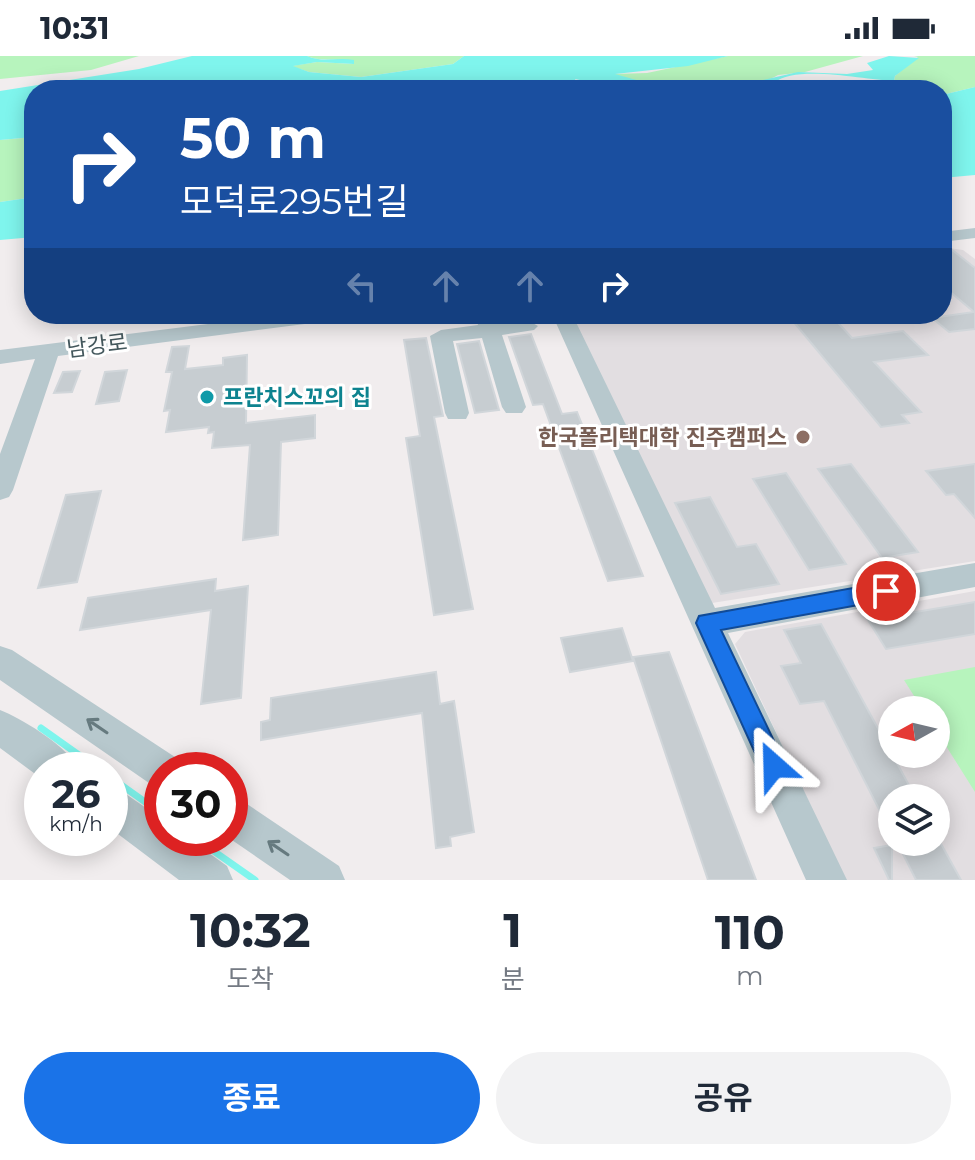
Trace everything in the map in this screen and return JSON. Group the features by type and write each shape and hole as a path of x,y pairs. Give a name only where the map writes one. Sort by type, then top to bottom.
{"street":[{"path":"958,235 975,247"},
{"name":"남강로","path":"0,357 258,324"},
{"path":"457,413 441,336 481,324"},
{"path":"489,324 514,407"},
{"path":"508,324 527,326"},
{"path":"567,324 827,880"},
{"path":"0,490 49,351"},
{"path":"707,623 975,575"},
{"path":"0,661 144,758"},
{"path":"0,727 35,752"},
{"path":"128,818 213,880"},
{"path":"248,828 325,880"}],"shaded area":[{"name":"한국폴리택대학 진주캠퍼스","path":"952,248 963,250 975,259 975,561 712,603 574,324 952,324"},
{"path":"975,591 975,880 845,880 735,644 745,632"}],"green space":[{"path":"0,56 139,56 91,70 0,79"},
{"path":"307,56 464,56 453,64 361,77 309,72 291,66 317,62 354,64"},
{"path":"728,56 863,56 766,80 628,80 614,74 647,73"},
{"path":"914,56 975,56 975,87 952,93 952,80 894,80 918,57"},
{"path":"24,138 24,198 0,202 0,140"},
{"path":"975,667 975,792 950,752 950,696 914,696 904,680"}],"water":[{"path":"192,56 307,56 354,60 354,64 317,62 293,66 309,72 361,77 453,64 464,56 728,56 688,66 615,74 636,80 70,80 139,69"},
{"path":"889,56 919,58 895,76 894,80 814,74 763,80 798,72 847,74 873,70 867,63"},
{"path":"24,87 24,138 0,140 0,91"},
{"path":"975,87 975,175 952,177 952,93"},
{"path":"24,198 24,238 0,240 0,202"}],"building":[{"path":"952,250 975,268 975,329 949,332 939,324 952,324 952,315 974,312 952,293"},
{"path":"795,324 839,324 852,338 903,331 928,355 874,362 921,412 902,415 909,423 881,427"},
{"path":"531,334 562,414 577,412 643,576 608,581 543,404 533,405 509,337"},
{"path":"426,338 443,416 434,417 473,609 434,615 406,438 420,436 404,340"},
{"path":"479,341 499,410 475,413 457,344"},
{"path":"189,346 185,369 223,365 223,358 247,355 246,423 315,415 315,438 281,442 278,535 243,540 250,445 212,448 214,432 208,433 209,427 166,432 170,410 164,411 172,372 166,372 172,347"},
{"path":"127,370 119,401 96,404 105,372"},
{"path":"80,371 72,392 54,393 63,372"},
{"path":"851,464 918,552 882,558 818,469"},
{"path":"975,464 975,518 954,494 946,495 926,471"},
{"path":"786,473 846,564 809,570 753,479"},
{"path":"101,491 77,582 38,588 66,495"},
{"path":"710,497 737,547 756,544 779,584 721,594 675,503"},
{"path":"216,579 215,591 248,586 241,698 201,704 211,610 80,630 88,598"},
{"path":"975,602 975,634 886,649 868,620"},
{"path":"821,624 878,728 878,768 900,768 908,784 878,784 878,807 824,701 800,704 781,666 801,663 784,630"},
{"path":"622,628 633,661 570,672 561,638"},
{"path":"669,652 756,880 708,880 633,657"},
{"path":"436,672 440,704 454,701 474,832 450,837 451,846 436,848 422,713 261,740 261,722 270,720 271,698"},
{"path":"878,847 878,856 892,856 892,880 889,880 874,848"},
{"path":"904,856 948,856 961,880 916,880"}],"waterway":[{"path":"41,728 75,752"},
{"path":"128,790 144,801"},
{"path":"221,856 255,880"}],"place":[{"name":"프란치스꼬의 집","path":"207,397"},
{"name":"한국폴리택대학 진주캠퍼스","path":"803,437"}],"route":[{"path":"774,766 707,623 886,591"}]}
